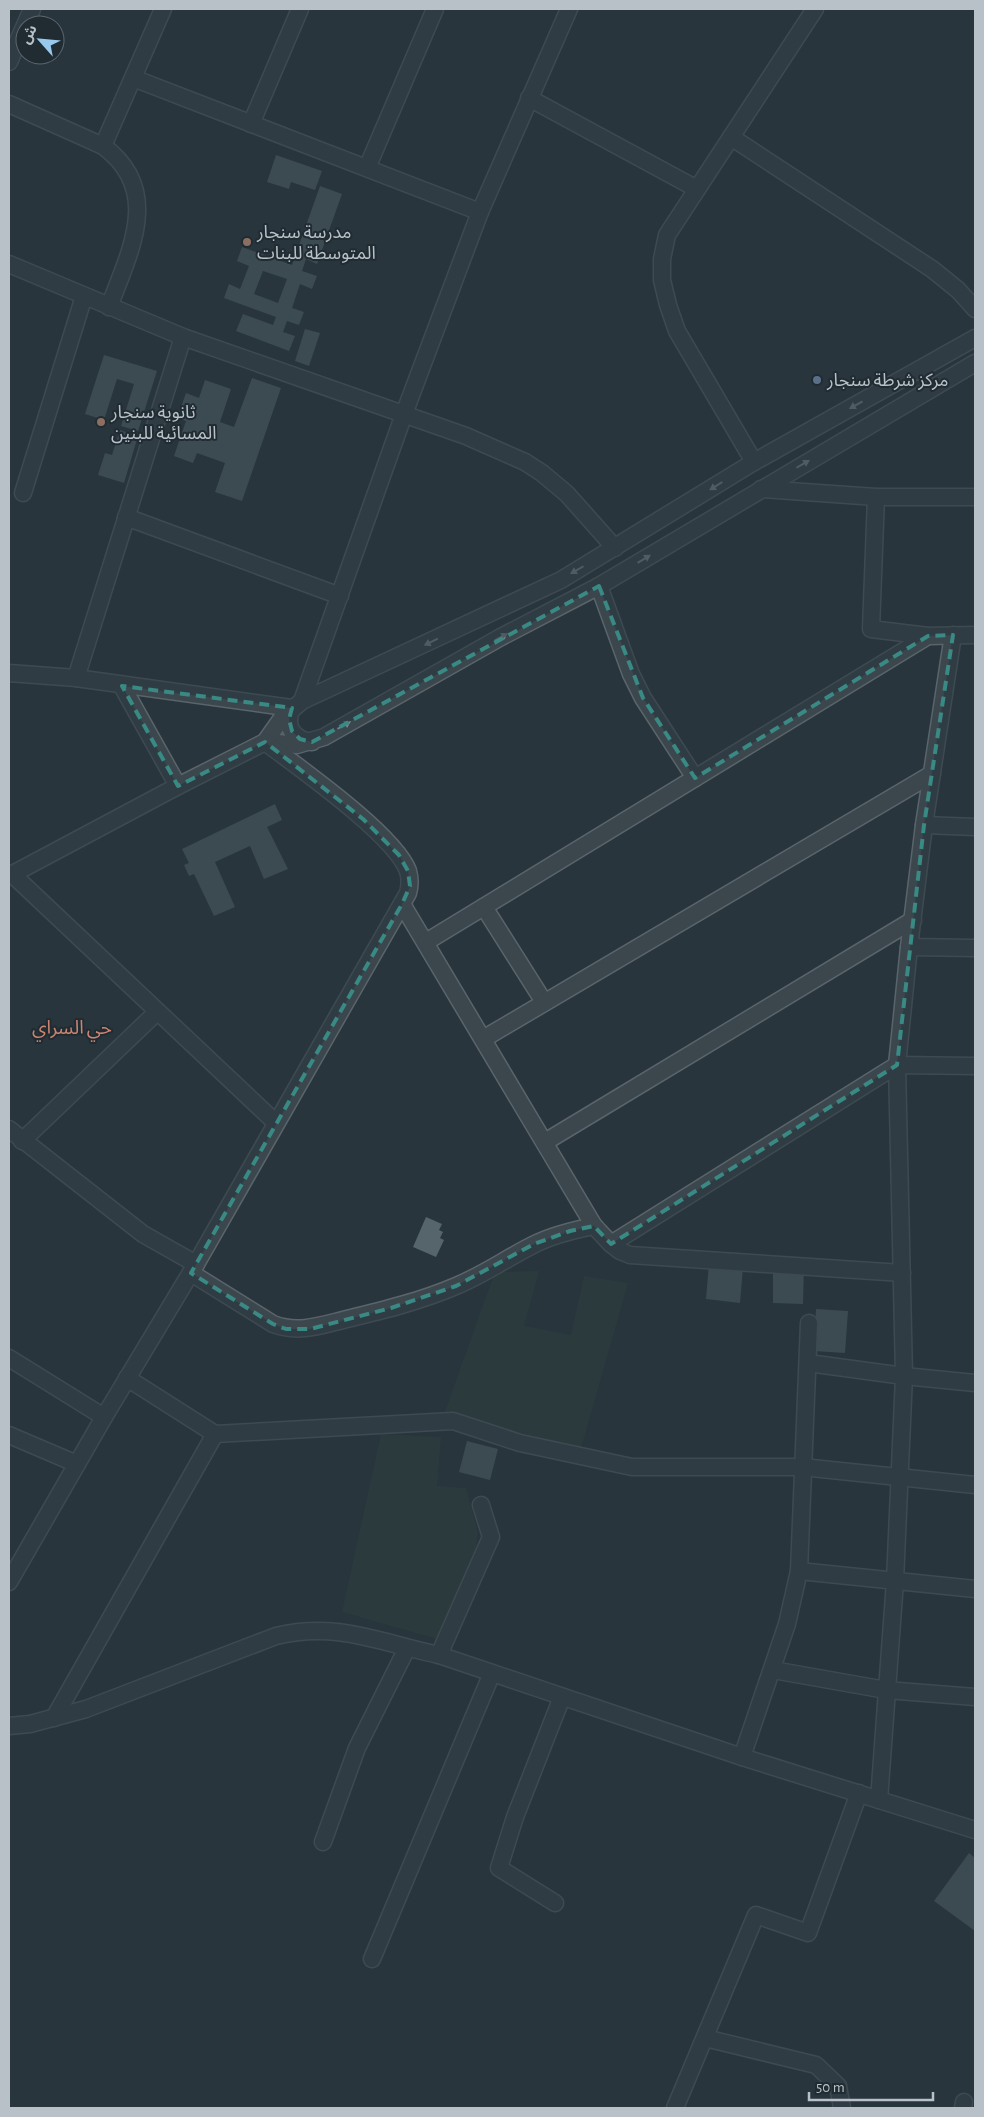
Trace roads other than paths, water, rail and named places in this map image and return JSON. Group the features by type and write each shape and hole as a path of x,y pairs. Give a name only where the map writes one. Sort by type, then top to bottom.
{"street":[{"path":"9,62 32,9"},
{"path":"103,146 163,9"},
{"path":"251,124 300,9"},
{"path":"367,168 435,9"},
{"path":"312,742 300,739 292,731 289,719 297,705 340,596 404,414 480,212 570,9"},
{"path":"754,462 678,331 668,306 662,280 662,259 667,235 815,9"},
{"path":"132,78 480,212"},
{"path":"529,98 697,189"},
{"path":"9,104 103,146 115,155 131,178 138,210 134,241 110,307"},
{"path":"731,137 932,269 958,290 975,309"},
{"path":"9,264 182,337 466,436 525,462 542,473 567,494 615,548"},
{"path":"23,493 84,296"},
{"path":"76,678 182,337"},
{"path":"275,1122 10,875 265,742 273,729 297,705 561,580 754,462 975,338"},
{"path":"265,742 297,745 324,737 501,637 599,586 975,364"},
{"path":"761,489 876,497 975,497"},
{"path":"876,497 870,628 928,636 975,635"},
{"path":"126,518 340,596"},
{"path":"599,586 631,674 643,698 695,778"},
{"path":"879,1800 895,1581 904,1376 897,1065 924,826 953,635"},
{"path":"426,942 928,636"},
{"path":"9,673 76,678 122,686 297,705"},
{"path":"122,686 178,786"},
{"path":"10,1576 194,1268 275,1122 408,894 410,879 408,871 399,856 363,819 265,742"},
{"path":"483,1039 932,774"},
{"path":"924,826 975,827"},
{"path":"402,904 594,1226 610,1244 630,1255 902,1273"},
{"path":"484,907 544,1002"},
{"path":"545,1142 912,920"},
{"path":"909,947 975,948"},
{"path":"22,1141 157,1012"},
{"path":"610,1244 897,1065 975,1066"},
{"path":"9,1129 142,1234 274,1324 286,1329 297,1330 391,1308 423,1298 456,1286 534,1244 570,1231 594,1226"},
{"path":"742,1757 788,1624 799,1571 809,1322"},
{"path":"9,1358 104,1417"},
{"path":"808,1362 904,1376 975,1383"},
{"path":"127,1378 215,1434 453,1421 520,1444 632,1467 802,1467 975,1485"},
{"path":"54,1718 215,1434"},
{"path":"9,1435 77,1464"},
{"path":"439,1654 491,1537 481,1505"},
{"path":"799,1571 975,1589"},
{"path":"9,1726 54,1718 86,1709 276,1636 314,1630 342,1631 365,1635 407,1648 439,1654 742,1757 975,1830"},
{"path":"323,1842 358,1748 407,1648"},
{"path":"773,1670 886,1690 975,1697"},
{"path":"372,1959 492,1673"},
{"path":"555,1903 499,1868 515,1817 562,1697"},
{"path":"675,2108 756,1915 808,1933 859,1793"},
{"path":"705,2038 816,2065 838,2086 842,2108"}],"place":[{"name":"مدرسة سنجار المتوسطة للبنات","path":"247,242"},
{"name":"مركز شرطة سنجار","path":"817,380"},
{"name":"ثانوية سنجار المسائية للبنين","path":"101,422"}],"district":[{"name":"حي السراي","path":"72,1027"}]}
